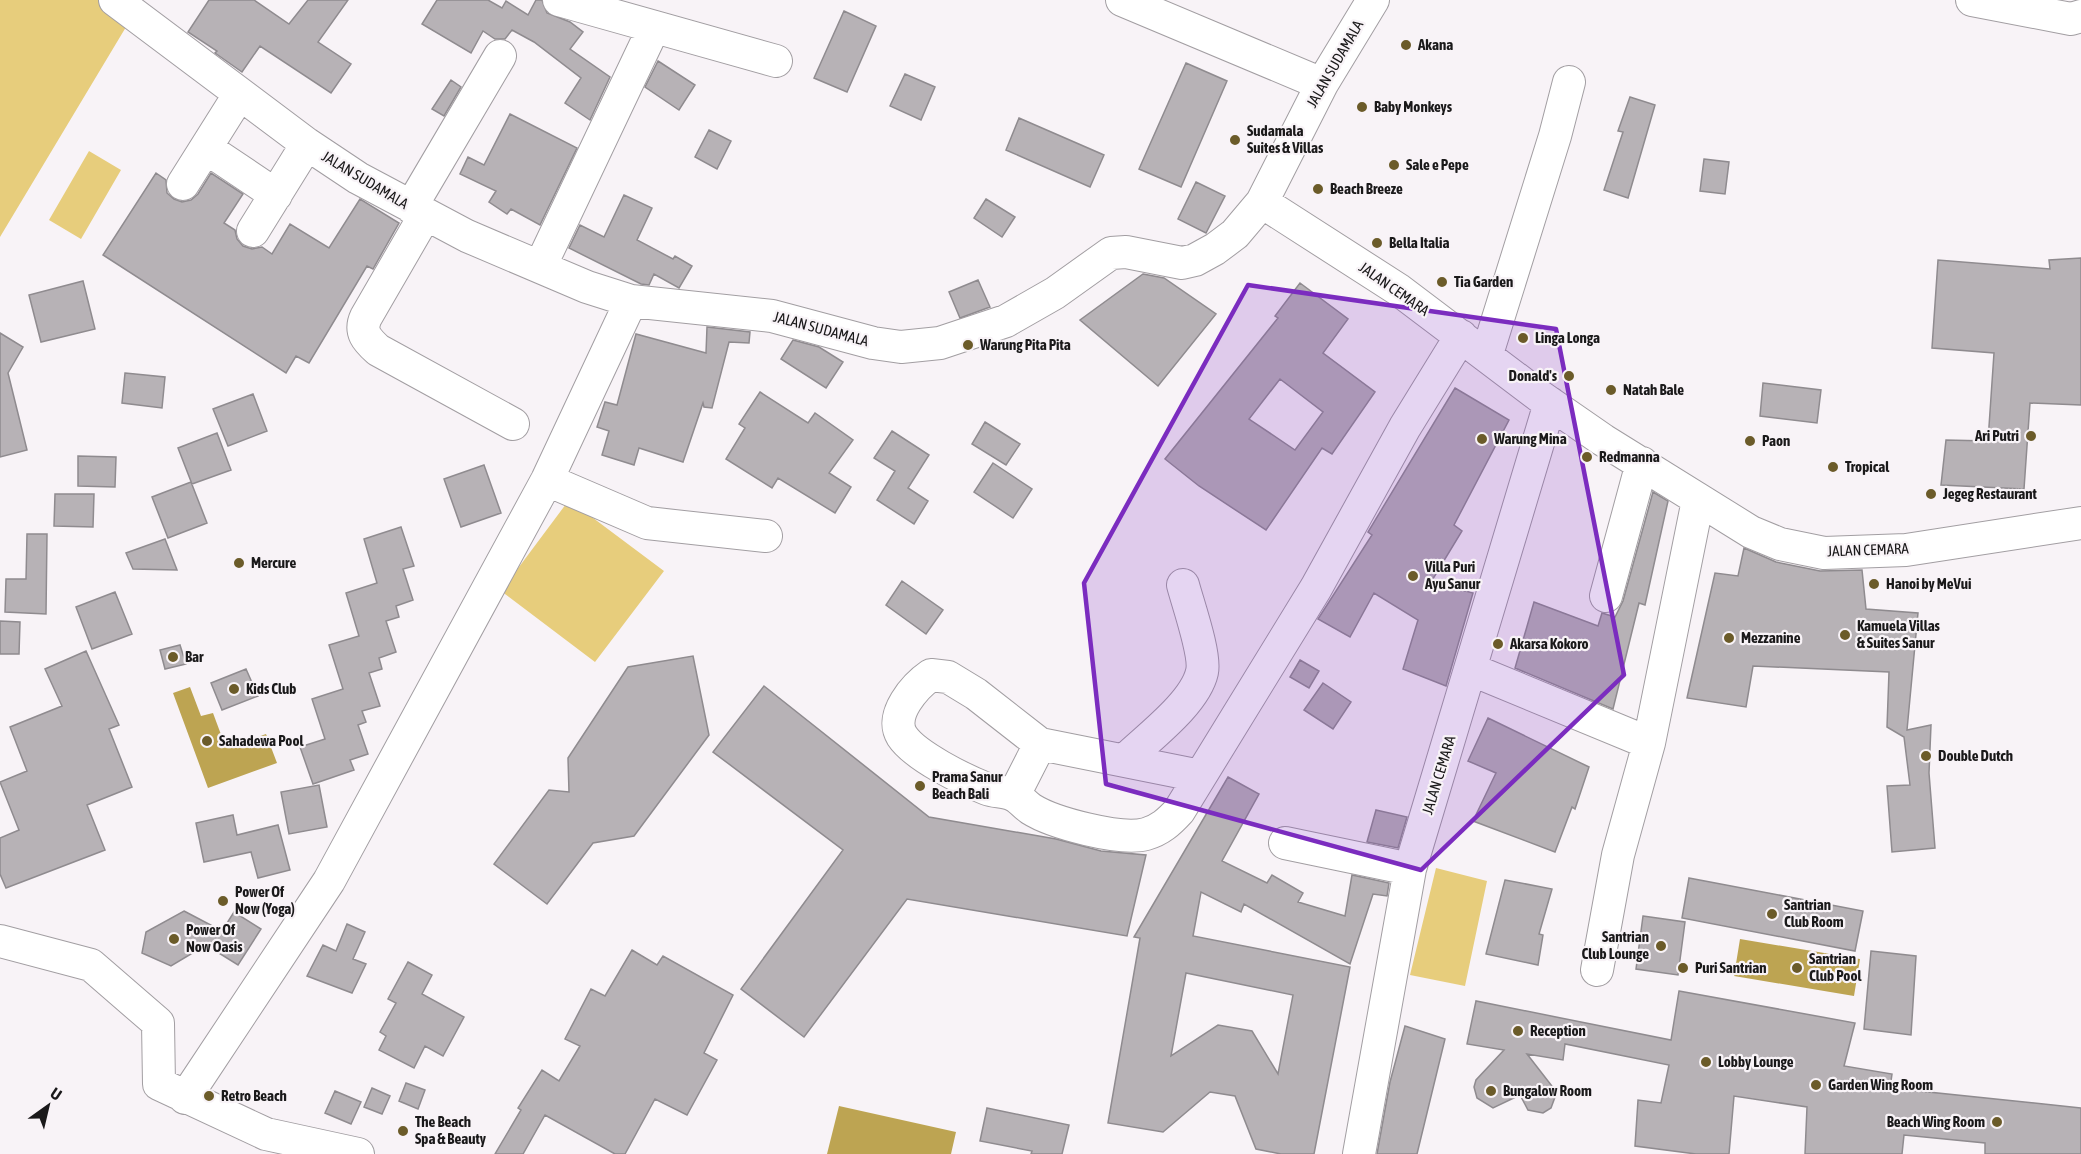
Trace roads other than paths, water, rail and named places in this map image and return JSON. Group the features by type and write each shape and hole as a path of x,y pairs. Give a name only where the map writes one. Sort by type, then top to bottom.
{"street":[{"name":"JALAN SUDAMALA","path":"115,0 239,95 358,178 418,211 540,267 587,287 631,301 772,316 855,339 901,347 940,344 1006,321 1055,292 1111,253 1126,252 1182,263 1195,260 1235,234 1263,202 1322,84 1373,0"},
{"path":"559,0 776,61"},
{"path":"1122,0 1322,84"},
{"path":"1972,0 2071,19 2081,16"},
{"path":"540,267 654,27"},
{"path":"500,56 418,211 362,324 365,338 378,350 513,424"},
{"path":"1487,354 1555,136 1569,82"},
{"path":"183,184 239,95"},
{"path":"254,231 307,144"},
{"path":"206,148 276,195"},
{"name":"JALAN CEMARA","path":"1263,202 1399,290 1550,403 1698,500 1751,532 1780,544 1824,553 1906,550 2081,523"},
{"path":"185,1098 329,881 547,480 631,301"},
{"path":"1200,776 1180,774 1126,759 1040,744 976,694 948,678 931,675 918,684 906,702 899,722 902,735 909,743 941,767 968,782 1014,795 1030,809 1045,816 1102,832 1143,835 1168,823 1179,811 1316,588 1405,428 1461,336"},
{"name":"JALAN CEMARA","path":"1359,1154 1410,869 1550,403"},
{"path":"1606,596 1642,463"},
{"path":"547,480 647,523 766,536"},
{"path":"1597,970 1618,855 1649,743 1698,500"},
{"path":"1126,759 1177,711 1193,691 1202,672 1202,659 1183,585"},
{"path":"1470,669 1649,743"},
{"path":"1014,795 1040,744"},
{"path":"1284,843 1410,869"},
{"path":"0,941 91,965 158,1023 159,1084 266,1134 358,1154"}],"place":[{"name":"Akana","path":"1406,45"},
{"name":"Baby Monkeys","path":"1362,107"},
{"name":"Sudamala Suites & Villas","path":"1235,140"},
{"name":"Sale e Pepe","path":"1394,165"},
{"name":"Beach Breeze","path":"1318,189"},
{"name":"Bella Italia","path":"1377,243"},
{"name":"Tia Garden","path":"1442,282"},
{"name":"Linga Longa","path":"1523,338"},
{"name":"Warung Pita Pita","path":"968,345"},
{"name":"Donald's","path":"1569,376"},
{"name":"Natah Bale","path":"1611,390"},
{"name":"Ari Putri","path":"2031,436"},
{"name":"Warung Mina","path":"1482,439"},
{"name":"Paon","path":"1750,441"},
{"name":"Redmanna","path":"1587,457"},
{"name":"Tropical","path":"1833,467"},
{"name":"Jegeg Restaurant","path":"1931,494"},
{"name":"Mercure","path":"239,563"},
{"name":"Villa Puri Ayu Sanur","path":"1413,576"},
{"name":"Hanoi by MeVui","path":"1874,584"},
{"name":"Kamuela Villas & Suites Sanur","path":"1845,635"},
{"name":"Mezzanine","path":"1729,638"},
{"name":"Akarsa Kokoro","path":"1498,644"},
{"name":"Bar","path":"173,657"},
{"name":"Kids Club","path":"234,689"},
{"name":"Sahadewa Pool","path":"207,741"},
{"name":"Double Dutch","path":"1926,756"},
{"name":"Prama Sanur Beach Bali","path":"920,786"},
{"name":"Power Of Now (Yoga)","path":"223,901"},
{"name":"Santrian Club Room","path":"1772,914"},
{"name":"Power Of Now Oasis","path":"174,939"},
{"name":"Santrian Club Lounge","path":"1661,946"},
{"name":"Puri Santrian","path":"1683,968"},
{"name":"Santrian Club Pool","path":"1797,968"},
{"name":"Reception","path":"1518,1031"},
{"name":"Lobby Lounge","path":"1706,1062"},
{"name":"Garden Wing Room","path":"1816,1085"},
{"name":"Bungalow Room","path":"1491,1091"},
{"name":"Retro Beach","path":"209,1096"},
{"name":"Beach Wing Room","path":"1997,1122"},
{"name":"The Beach Spa & Beauty","path":"403,1131"}]}
